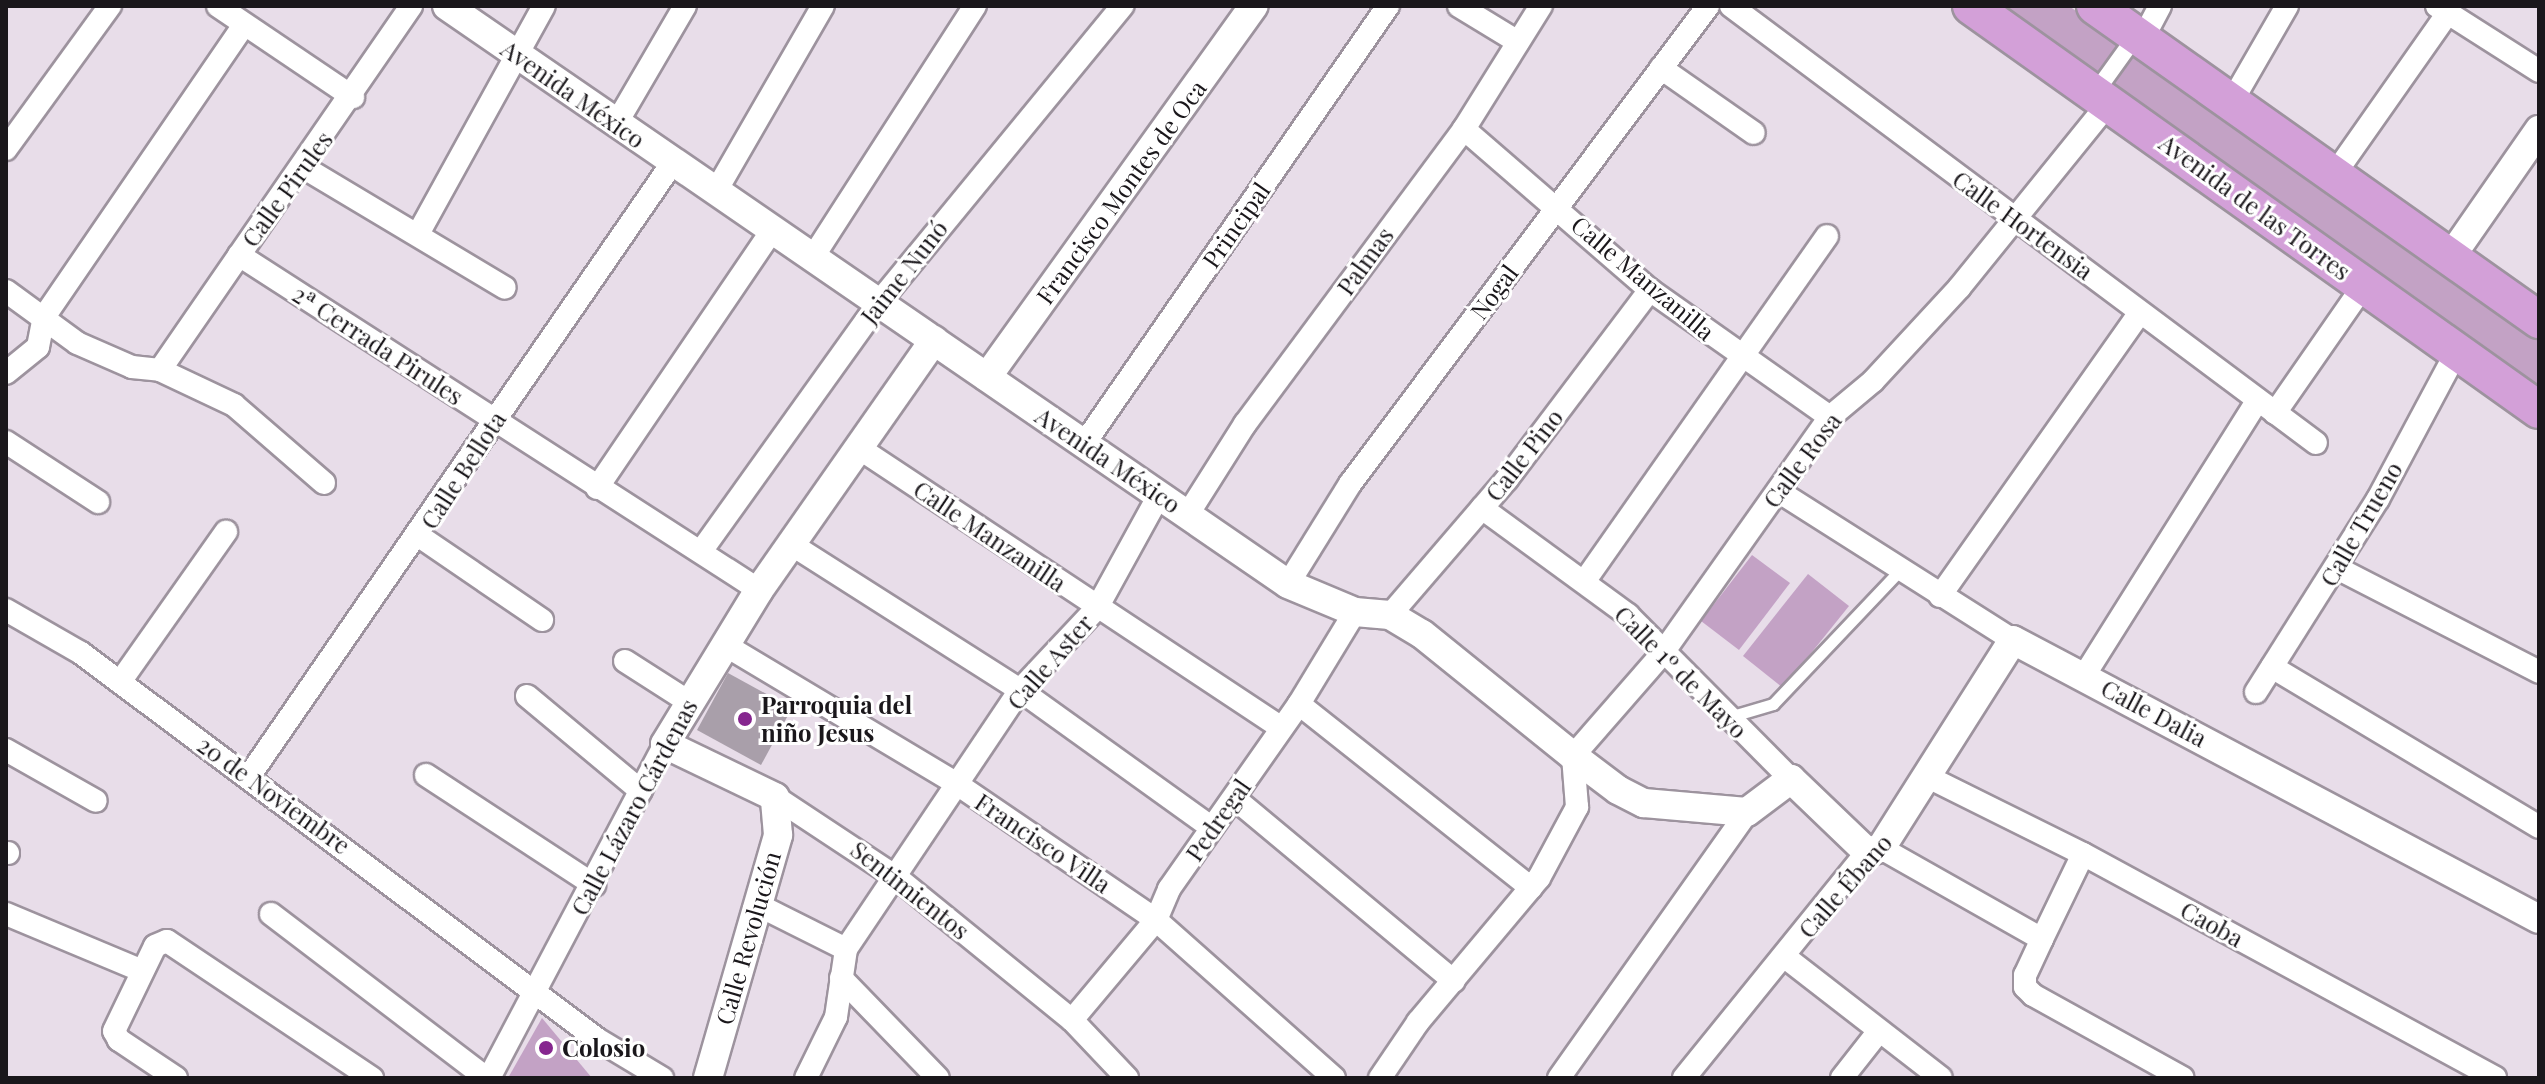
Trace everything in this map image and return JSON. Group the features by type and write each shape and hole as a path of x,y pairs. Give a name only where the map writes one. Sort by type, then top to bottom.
{"main road":[{"name":"Avenida de las Torres","path":"1971,6 2539,410"},
{"path":"2095,6 2539,320"}],"street":[{"path":"6,149 110,6"},
{"path":"218,6 353,97"},
{"name":"Calle Pirules","path":"160,370 353,97 411,6"},
{"name":"Avenida México","path":"447,6 1288,584 1355,612 1390,615 1422,634 1573,756 1644,803 1747,812"},
{"path":"418,234 544,6"},
{"path":"616,124 685,6"},
{"path":"716,191 823,6"},
{"path":"813,257 975,6"},
{"name":"Jaime Nunó","path":"702,550 880,301 1122,6"},
{"name":"Francisco Montes de Oca","path":"987,377 1254,6"},
{"name":"Principal","path":"1084,444 1388,6"},
{"path":"1459,6 1518,42"},
{"name":"Palmas","path":"1188,514 1245,424 1464,129 1541,6"},
{"name":"Nogal","path":"1288,584 1350,484 1708,6"},
{"name":"Calle Hortensia","path":"1731,6 2316,443"},
{"path":"2102,98 2160,6"},
{"path":"2231,103 2287,6"},
{"path":"2334,175 2442,9 2539,71"},
{"path":"6,373 38,347 44,317 244,25"},
{"path":"1661,68 1754,133"},
{"name":"Calle Rosa","path":"1573,756 1662,654 1830,417 1938,311 2014,220 2102,98"},
{"name":"Calle Manzanilla","path":"1464,129 1650,290 1743,359 1830,417"},
{"path":"2450,258 2539,130"},
{"name":"Calle Bellota","path":"250,775 419,536 673,162"},
{"path":"303,167 505,288"},
{"path":"597,488 773,229"},
{"path":"1586,579 1827,236"},
{"name":"2ª Cerrada Pirules","path":"239,255 597,488 702,550 759,590"},
{"path":"2084,676 2266,407 2364,285"},
{"name":"Calle Pino","path":"1390,615 1482,508 1650,290"},
{"path":"6,291 77,343 132,367 160,370 234,405 324,483"},
{"path":"1940,596 2140,312"},
{"name":"Calle Lázaro Cárdenas","path":"488,1078 594,885 689,702 759,590 862,450 934,340"},
{"name":"Calle Trueno","path":"2256,692 2337,568 2457,351"},
{"path":"6,442 98,502"},
{"name":"Calle Manzanilla","path":"862,450 1280,727"},
{"name":"Calle Dalia","path":"1778,491 2013,640 2539,919"},
{"name":"Calle Aster","path":"806,1078 836,1017 846,949 1020,690 1097,608 1159,495"},
{"name":"Calle 1º de Mayo","path":"1482,508 1586,579 1628,615 1725,718 1874,850"},
{"path":"120,682 226,532"},
{"path":"419,536 542,620"},
{"path":"794,546 1020,690 1211,827"},
{"path":"2337,568 2539,672"},
{"name":"20 de Noviembre","path":"6,610 120,682 250,775 597,1039 662,1078"},
{"name":"Pedregal","path":"1072,1020 1156,920 1169,889 1299,704 1355,612"},
{"name":"Calle Ébano","path":"1684,1078 1874,850 1926,776 2013,640"},
{"name":"Francisco Villa","path":"725,645 957,784 1156,920 1334,1078"},
{"path":"625,661 689,702"},
{"path":"2272,667 2539,827"},
{"path":"527,696 641,791"},
{"path":"1299,704 1531,888"},
{"name":"Sentimientos","path":"665,744 775,797 896,877 1072,1020 1127,1078"},
{"path":"6,750 96,801"},
{"path":"1380,1078 1454,981 1531,888 1577,807 1573,756"},
{"path":"426,775 594,885"},
{"name":"Caoba","path":"1926,776 2083,854 2495,1078"},
{"path":"1559,1078 1747,812 1791,779"},
{"name":"Calle Revolución","path":"708,1078 778,835 775,797"},
{"path":"1234,798 1454,981"},
{"path":"1874,850 2042,939"},
{"path":"2083,854 2025,975 2033,995 2183,1078"},
{"path":"758,905 846,949"},
{"path":"6,914 142,971"},
{"path":"271,914 488,1078"},
{"path":"176,1078 119,1040 114,1031 155,946 167,941 180,946 372,1078"},
{"path":"1785,957 1941,1078"},
{"path":"841,978 938,1078"},
{"path":"1842,1078 1879,1031"}],"lane":[{"path":"1725,718 1773,704 1900,570"}],"shaded area":[{"path":"1979,6 2069,6 2539,341 2539,404"},
{"path":"1752,555 1790,583 1739,650 1701,621"},
{"path":"1808,574 1849,606 1783,688 1743,656"},
{"name":"Colosio","path":"542,1018 592,1078 508,1078"}],"building":[{"name":"Parroquia del niño Jesus","path":"728,673 792,708 761,765 697,730"}],"place":[{"name":"Parroquia del niño Jesus","path":"745,719"},
{"name":"Colosio","path":"546,1048"}]}
